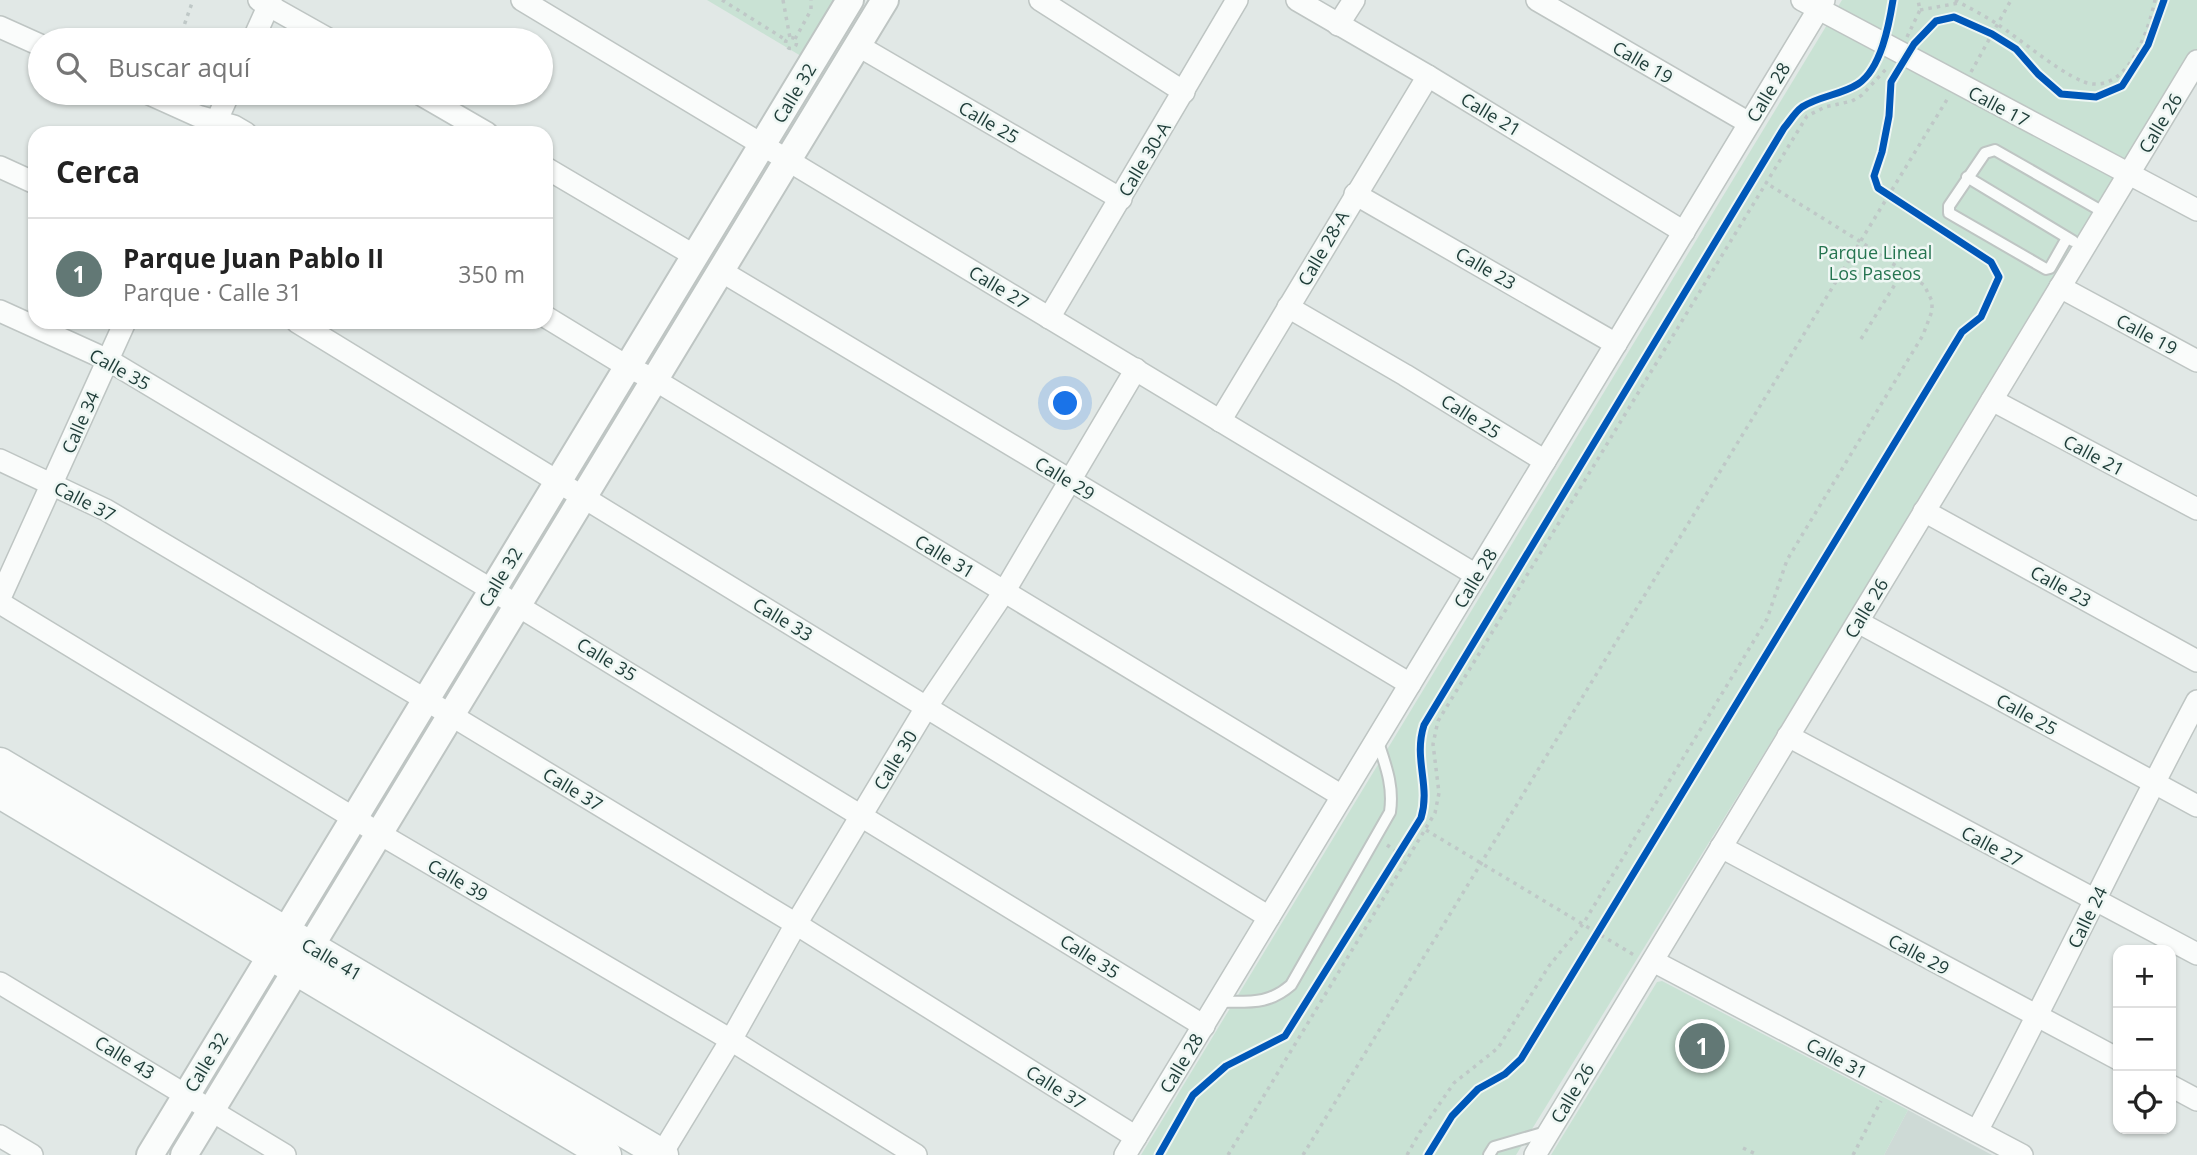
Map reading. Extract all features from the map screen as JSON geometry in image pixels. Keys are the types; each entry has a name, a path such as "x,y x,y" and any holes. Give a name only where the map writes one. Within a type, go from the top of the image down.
{"main road":[{"name":"Calle 41","path":"0,763 277,943"},
{"name":"Calle 41","path":"0,793 662,1155"},
{"name":"Calle 41","path":"304,958 606,1155"}],"street":[{"name":"Calle 27","path":"522,0 1476,575"},
{"name":"Calle 32","path":"150,1155 850,0"},
{"name":"Calle 32","path":"184,1155 885,0"},
{"path":"1040,0 1184,92"},
{"name":"Calle 30-A","path":"1049,318 1237,0"},
{"name":"Calle 21","path":"1297,0 1428,76 1684,232"},
{"path":"1338,25 1354,0"},
{"name":"Calle 19","path":"1537,0 1749,123"},
{"path":"257,28 267,2 310,28"},
{"name":"Calle 28","path":"1130,1146 1684,232 1749,123 1815,3"},
{"name":"Calle 17","path":"1815,3 1899,53 2197,210"},
{"path":"0,27 28,40"},
{"name":"Calle 25","path":"857,46 1121,199"},
{"name":"Calle 26","path":"1535,1155 1643,957 1721,847 2060,287 2075,243 2105,213 2197,61"},
{"name":"Calle 28-A","path":"1220,421 1428,76"},
{"path":"173,105 213,126"},
{"path":"214,126 224,105"},
{"path":"439,105 475,126"},
{"path":"0,167 28,180"},
{"path":"553,172 695,256"},
{"name":"Calle 23","path":"1355,194 1616,344"},
{"name":"Calle 29","path":"720,271 1410,684"},
{"name":"Calle 19","path":"2060,287 2197,361"},
{"name":"Calle 25","path":"1289,307 1545,461"},
{"name":"Calle 35","path":"0,311 28,324"},
{"name":"Calle 31","path":"553,321 628,367 655,380 1342,796"},
{"name":"Calle 35","path":"40,329 108,360 518,605 1203,1026"},
{"name":"Calle 34","path":"0,598 122,329"},
{"name":"Calle 33","path":"308,329 1269,917"},
{"name":"Calle 30","path":"662,1155 927,706 1004,592 1136,369"},
{"name":"Calle 21","path":"1992,400 2197,509"},
{"name":"Calle 37","path":"0,460 106,510 796,924 1130,1146"},
{"name":"Calle 23","path":"1924,511 2197,661"},
{"name":"Calle 39","path":"0,603 380,834 731,1040 916,1155"},
{"name":"Calle 25","path":"1858,622 2197,806"},
{"name":"Calle 24","path":"1977,1131 2038,1017 2153,783 2197,701"},
{"name":"Calle 27","path":"1788,736 2197,954"},
{"name":"Calle 29","path":"1721,847 2113,1056"},
{"name":"Calle 31","path":"1643,957 2022,1155"},
{"name":"Calle 43","path":"0,983 285,1155"},
{"path":"2176,1089 2197,1100"},
{"path":"0,1136 32,1155"}],"lane":[{"path":"1967,177 2075,243 2046,269 1949,213 1949,206 1967,177 1985,153 1995,150 2105,213"},
{"path":"1218,1002 1263,1000 1278,996 1291,985 1390,812 1390,781 1377,739"},
{"path":"1489,1155 1494,1147 1550,1131"}],"path":[{"path":"183,28 193,0"},
{"path":"722,0 790,39"},
{"path":"783,0 790,39"},
{"path":"790,39 811,10 811,0"},
{"path":"1228,1155 1426,830 1438,805 1433,744 1438,721 1807,116 1825,107 1862,96 1899,53 1920,10 1918,0"},
{"path":"1955,0 1998,24 2077,79 2093,84 2111,80 2124,71 2143,40 2155,0"},
{"path":"1303,1155 1948,98 1963,87 2011,0"},
{"path":"2122,86 2148,45 2164,0"},
{"path":"1920,10 1961,3"},
{"path":"1980,28 2000,39"},
{"path":"1407,1155 1454,1083 1498,1048 1549,966 1583,924 1767,619 1787,560 1923,335 1932,311 1932,300 1924,285 1766,183"},
{"path":"1878,188 1901,203"},
{"path":"1861,339 1904,270"},
{"path":"1426,830 1597,933 1643,957"},
{"path":"1392,865 1404,845"},
{"path":"1398,853 1408,860"},
{"path":"1591,944 1605,921"},
{"path":"1853,1155 1884,1096"},
{"path":"1743,1148 1758,1155"}],"shaded area":[{"path":"1908,1110 1992,1155 1884,1155"}],"green space":[{"path":"707,0 835,0 801,56"},
{"name":"Parque Lineal Los Paseos","path":"1842,0 2197,0 2197,52 1516,1155 1141,1155"},
{"path":"1662,981 1908,1110 1884,1155 1551,1155 1657,982"}],"cycle path":[{"path":"1159,1155 1193,1095 1226,1066 1285,1036 1421,818 1424,794 1420,750 1424,725 1784,128 1802,107 1851,88 1866,77 1883,46 1893,0"},
{"path":"1428,1155 1452,1116 1478,1089 1505,1074 1521,1059 1962,332 1981,317 1999,277 1991,262 1878,188 1874,176 1889,116 1891,82 1914,44 1936,21 1954,17 1992,34 2016,49 2038,74 2061,94 2096,97 2122,86 2148,45 2164,0"}],"place":[{"name":"Parque Juan Pablo II","path":"1702,1046"}]}
